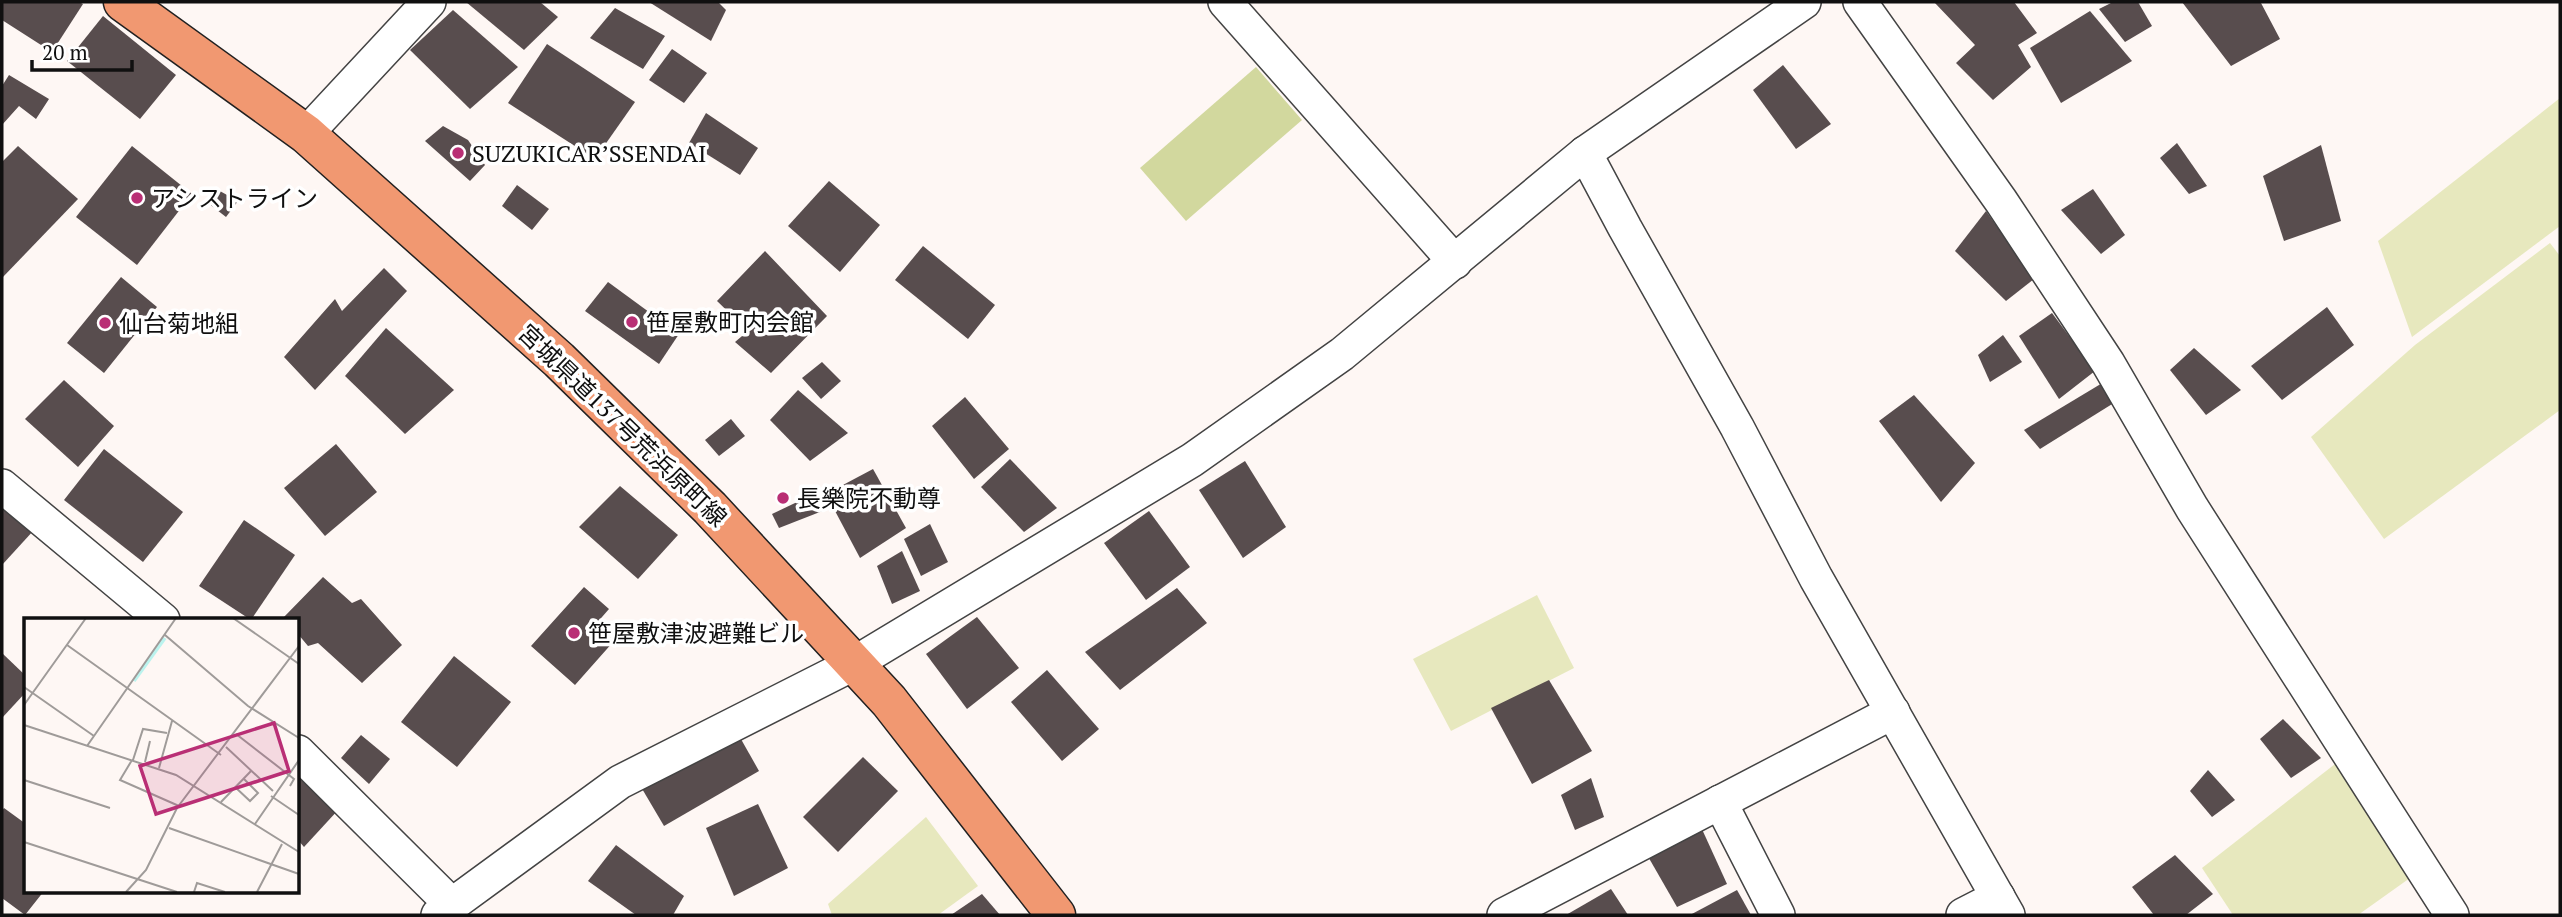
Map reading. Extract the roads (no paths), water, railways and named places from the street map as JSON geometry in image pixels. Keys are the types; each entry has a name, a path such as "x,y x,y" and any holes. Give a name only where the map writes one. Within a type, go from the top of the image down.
{"main road":[{"name":"宮城県道137号荒浜原町線","path":"123,2 306,134 559,360 710,508 855,663 889,701 1056,915"}],"street":[{"path":"306,134 429,2"},
{"path":"1225,2 1455,262"},
{"path":"299,753 445,910 620,782 855,663 1192,460 1342,354 1585,153 1804,2"},
{"path":"1860,2 2001,201 2108,363 2199,520 2452,915"},
{"path":"1585,153 1737,427 1816,578 2003,906 1963,915"},
{"path":"2,486 161,618"},
{"path":"1525,910 1720,802 1893,712"},
{"path":"1720,802 1778,915"}],"place":[{"name":"SUZUKICAR’SSENDAI","path":"458,153"},
{"name":"アシストライン","path":"137,198"},
{"name":"笹屋敷町内会館","path":"632,322"},
{"name":"仙台菊地組","path":"105,323"},
{"name":"長樂院不動尊","path":"783,498"},
{"name":"笹屋敷津波避難ビル","path":"574,633"}]}
